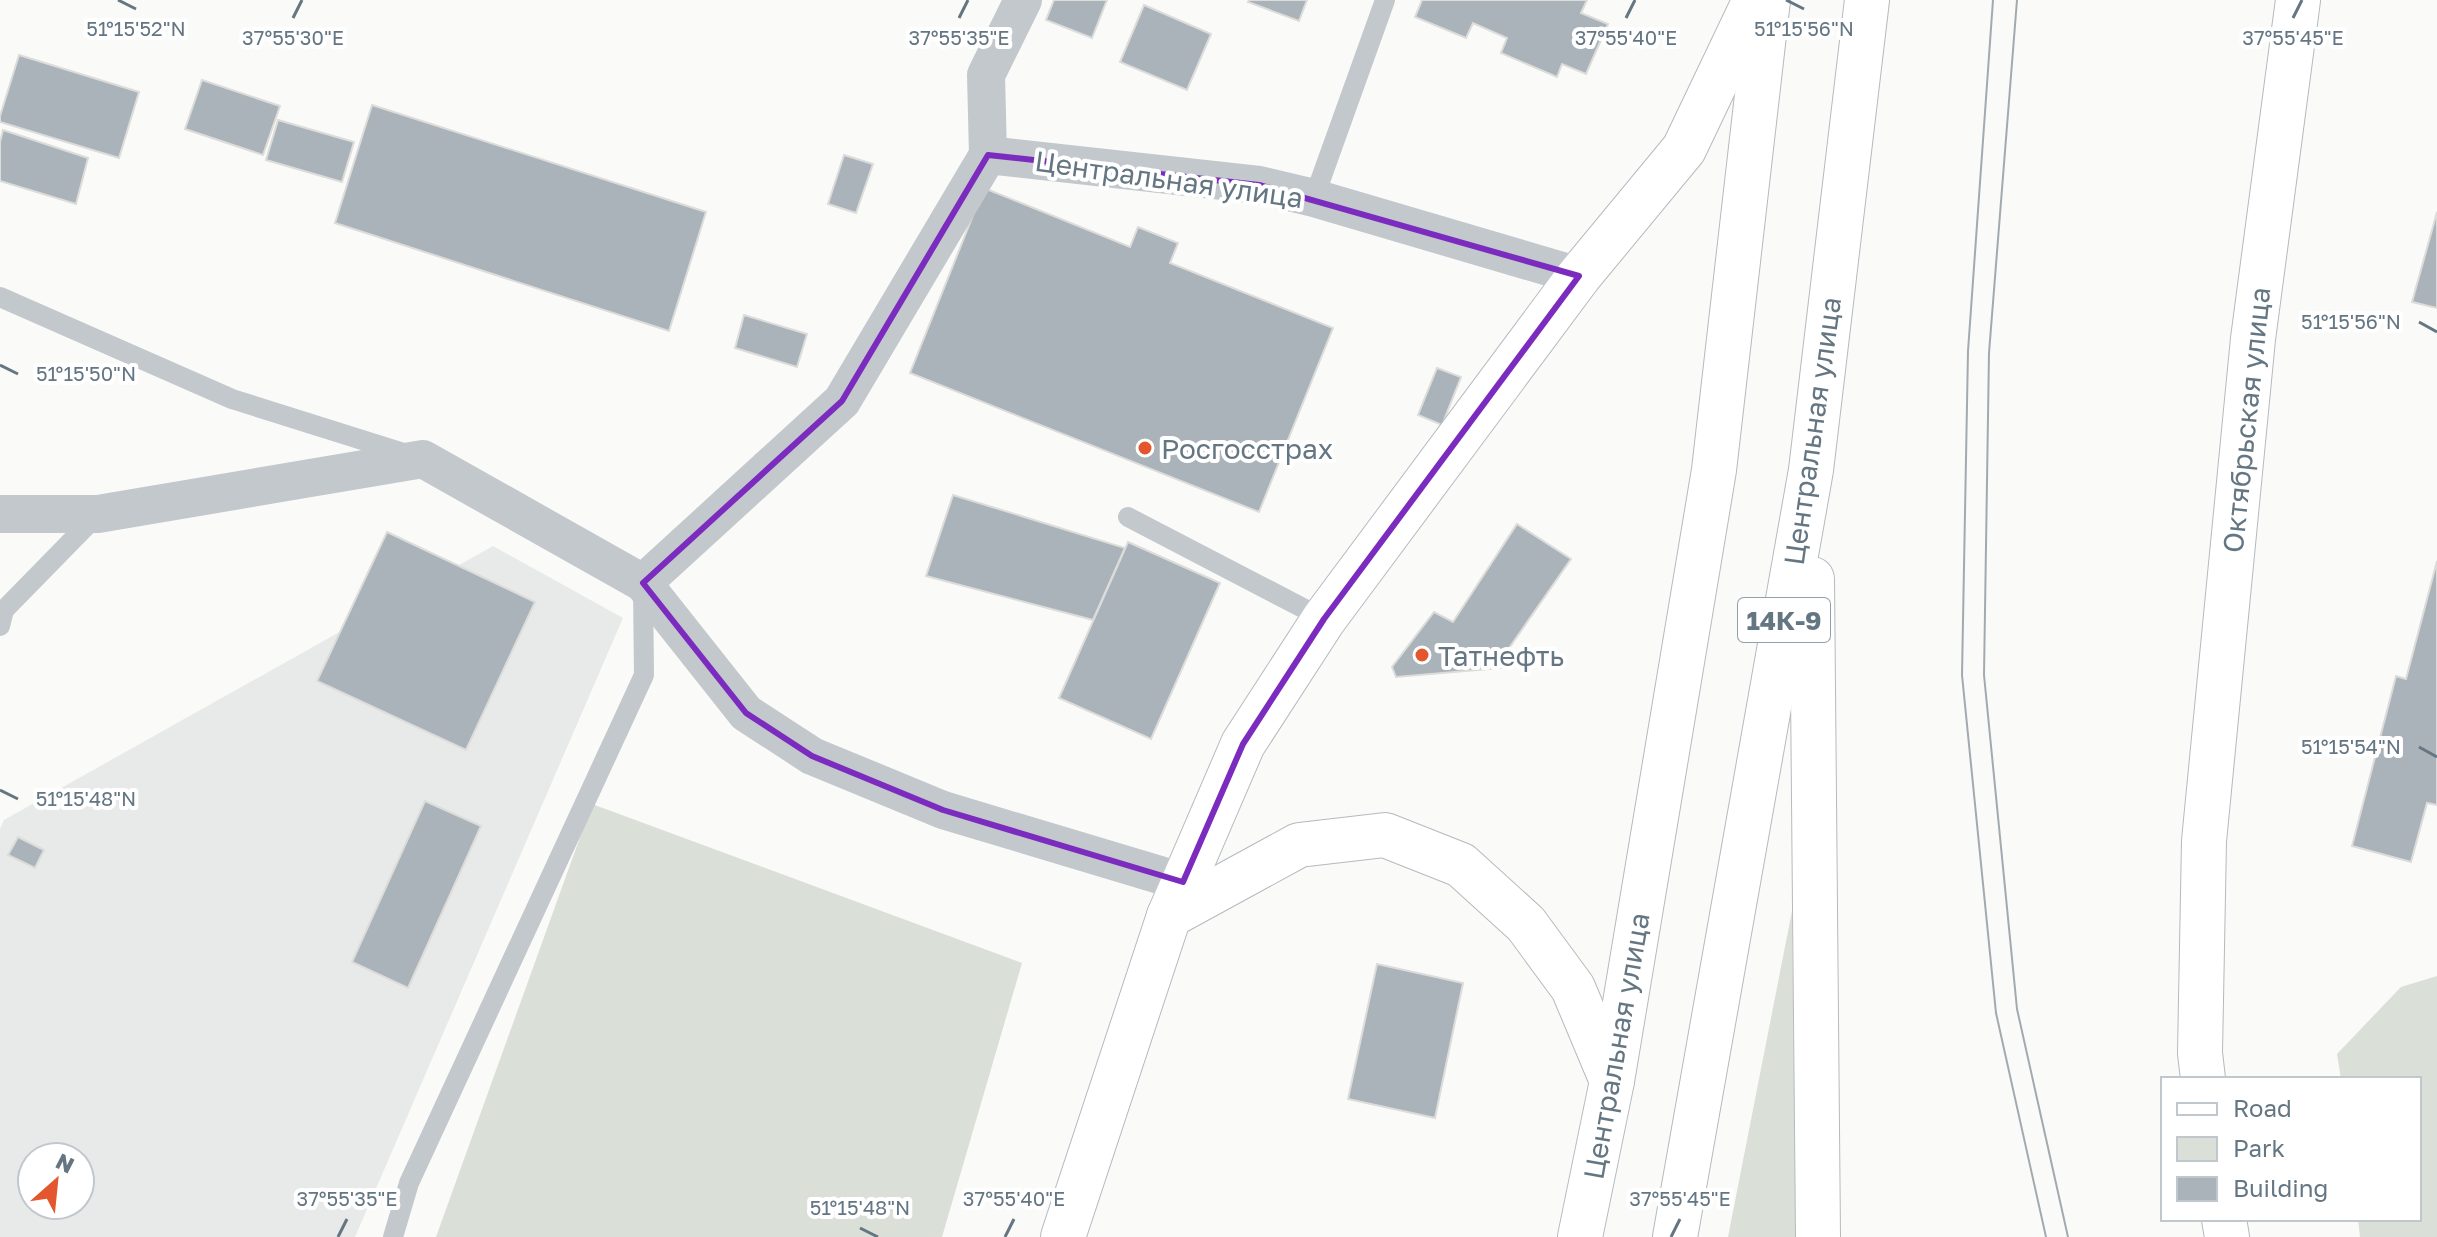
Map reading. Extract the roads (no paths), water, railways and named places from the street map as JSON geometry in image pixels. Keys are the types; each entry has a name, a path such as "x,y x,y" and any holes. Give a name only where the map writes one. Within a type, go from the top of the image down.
{"main road":[{"path":"1063,1237 1176,899 1243,744 1324,619 1579,276 1684,149 1755,0"},
{"name":"Центральная улица","path":"1580,1237 1612,1081 1714,470 1768,0"},
{"name":"Центральная улица","path":"1675,1237 1811,470 1867,0"},
{"name":"Октябрьская улица","path":"2203,1077 2200,1053 2204,841 2253,339 2298,0"},
{"path":"1811,470 1818,1237"},
{"path":"1176,899 1299,845 1385,835 1461,865 1526,924 1573,988 1612,1081"}],"street":[{"path":"643,583 842,401 988,155 986,75 1023,0"},
{"name":"Центральная улица","path":"988,155 1259,185 1314,198 1579,276"},
{"path":"0,514 98,514 423,459 643,583 746,713 812,756 1176,899"}],"lane":[{"path":"1314,198 1385,0"},
{"path":"0,297 232,399 423,459"},
{"path":"1,613 98,514"},
{"path":"1128,517 1324,619"},
{"path":"393,1237 409,1183 644,675 643,583"}],"tram line":[{"path":"1993,0 1968,351 1962,675 1996,1013 2046,1237"},
{"path":"2017,0 1989,353 1984,675 2017,1009 2068,1237"}],"place":[{"name":"Росгосстрах","path":"1145,448"},
{"name":"Татнефть","path":"1422,655"}]}
